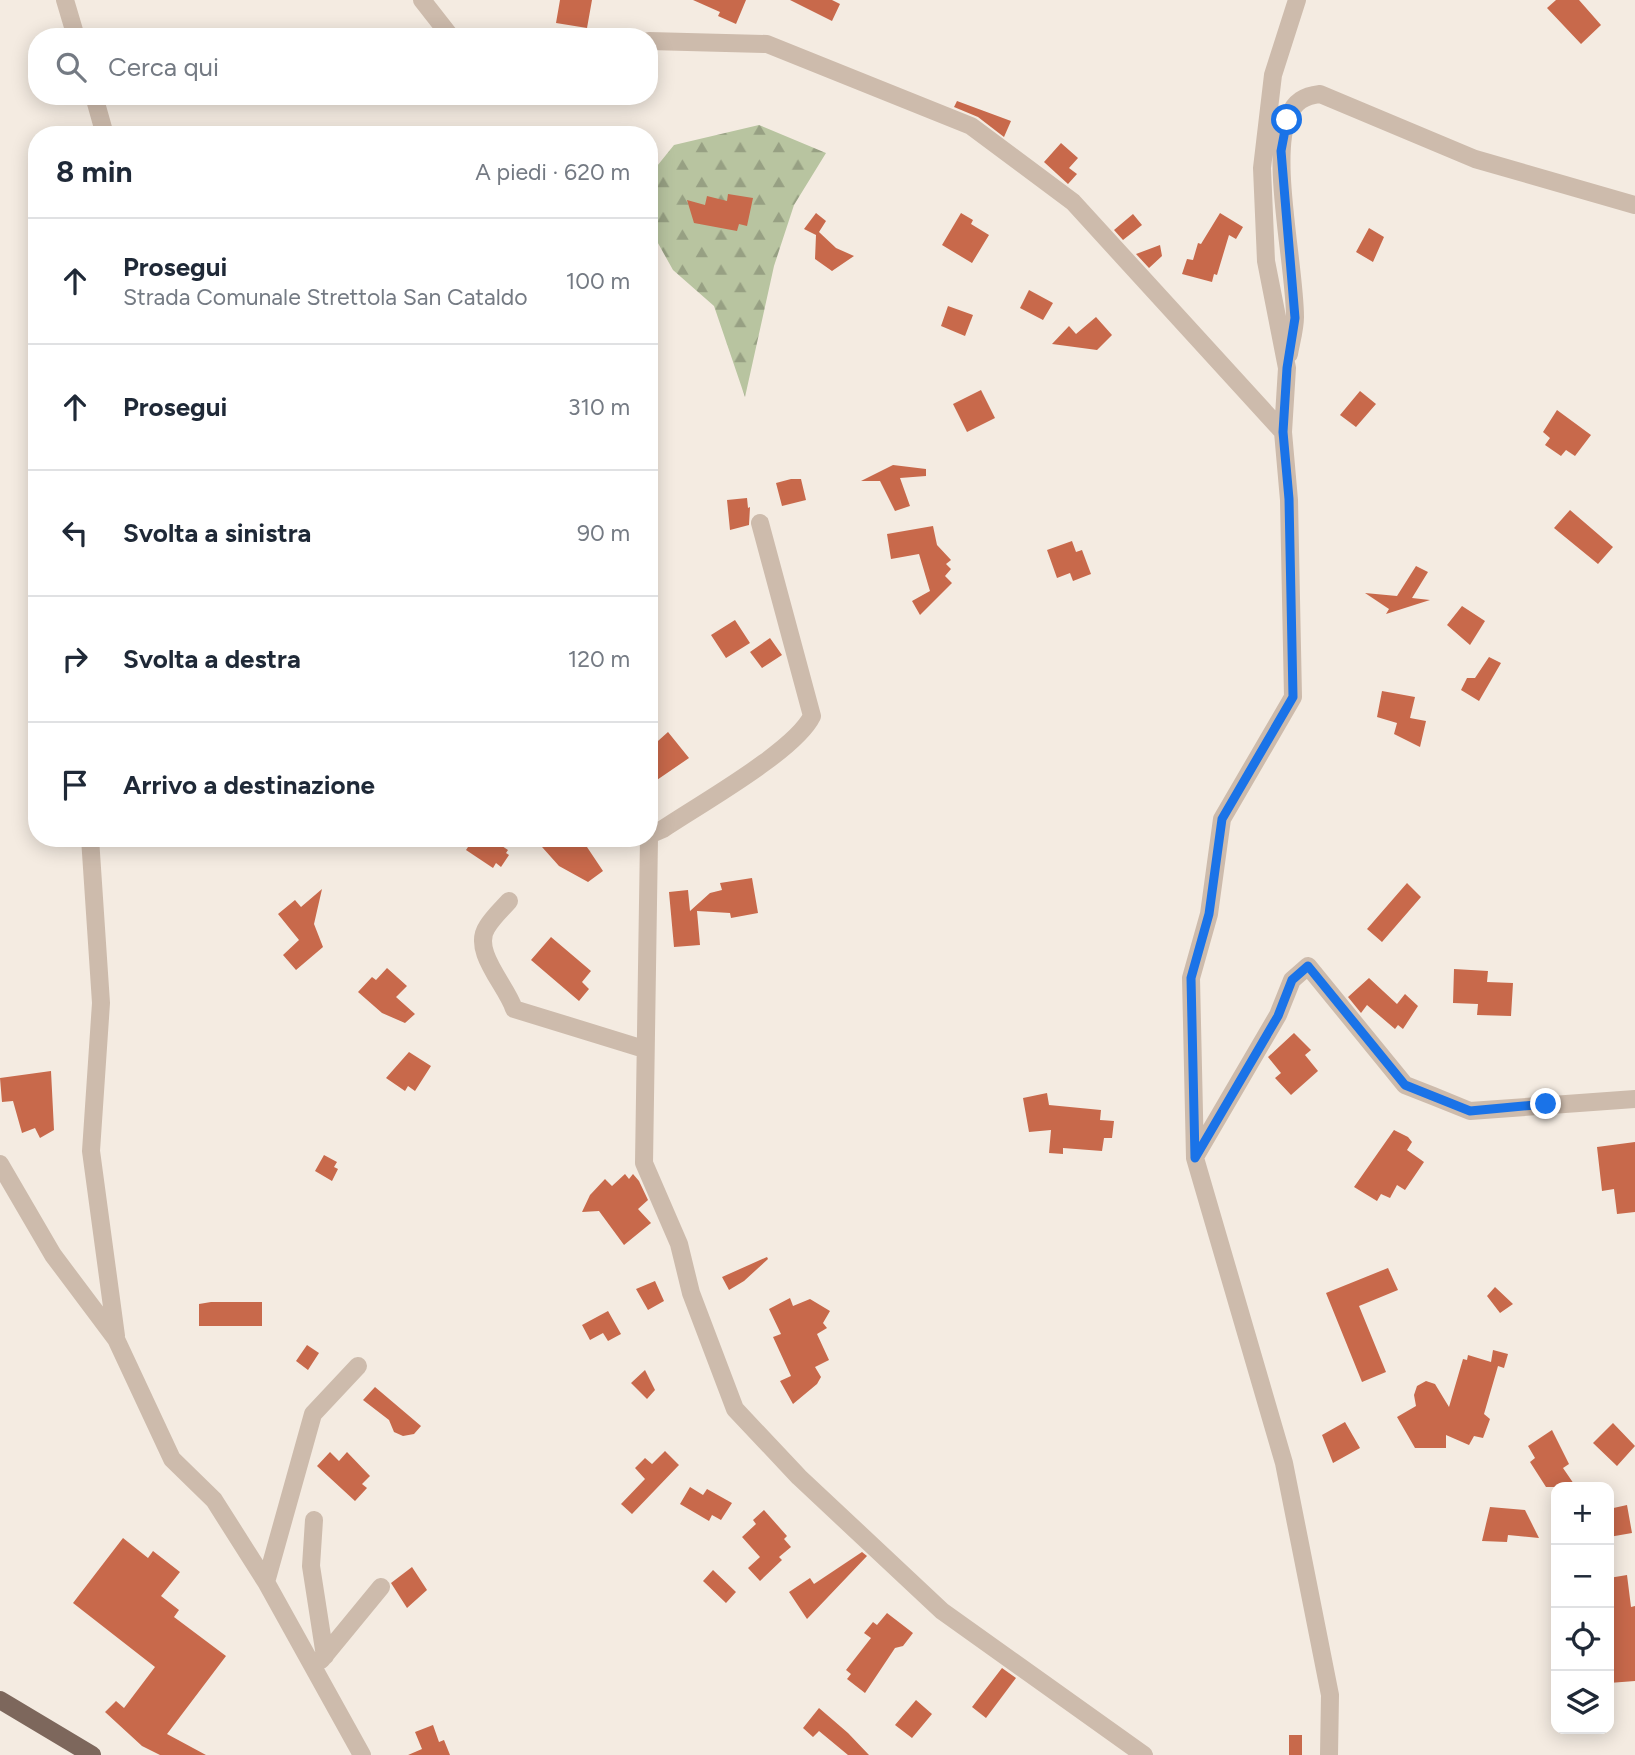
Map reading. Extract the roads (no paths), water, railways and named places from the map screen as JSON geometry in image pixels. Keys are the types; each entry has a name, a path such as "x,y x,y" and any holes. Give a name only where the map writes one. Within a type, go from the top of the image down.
{"main road":[{"path":"0,1700 92,1755"}],"street":[{"path":"65,0 73,28"},
{"path":"422,0 444,28"},
{"path":"1287,368 1266,261 1262,168 1273,75 1297,0"},
{"path":"658,41 767,44 971,127 1073,202 1283,432"},
{"path":"1329,1755 1330,1695 1284,1463 1195,1158 1191,978 1209,914 1222,819 1293,697 1289,499 1283,432 1287,368 1295,318 1281,151 1287,120 1295,104 1306,96 1320,94 1475,159 1635,205"},
{"path":"97,105 103,126"},
{"path":"658,832 806,730 813,716 760,523"},
{"path":"91,847 102,1003 91,1151 117,1339"},
{"path":"649,847 644,1163 679,1244 691,1293 735,1409 799,1477 943,1611 1144,1755"},
{"path":"509,901 486,928 482,939 488,958 514,1009 644,1049"},
{"path":"1195,1158 1278,1016 1292,980 1308,966 1405,1085 1433,1097 1470,1111 1635,1099"},
{"path":"0,1164 54,1255 117,1339 172,1459 214,1500 320,1662 362,1755"},
{"path":"266,1582 313,1414 358,1366"},
{"path":"314,1520 311,1566 320,1662"},
{"path":"320,1662 381,1587"}]}
